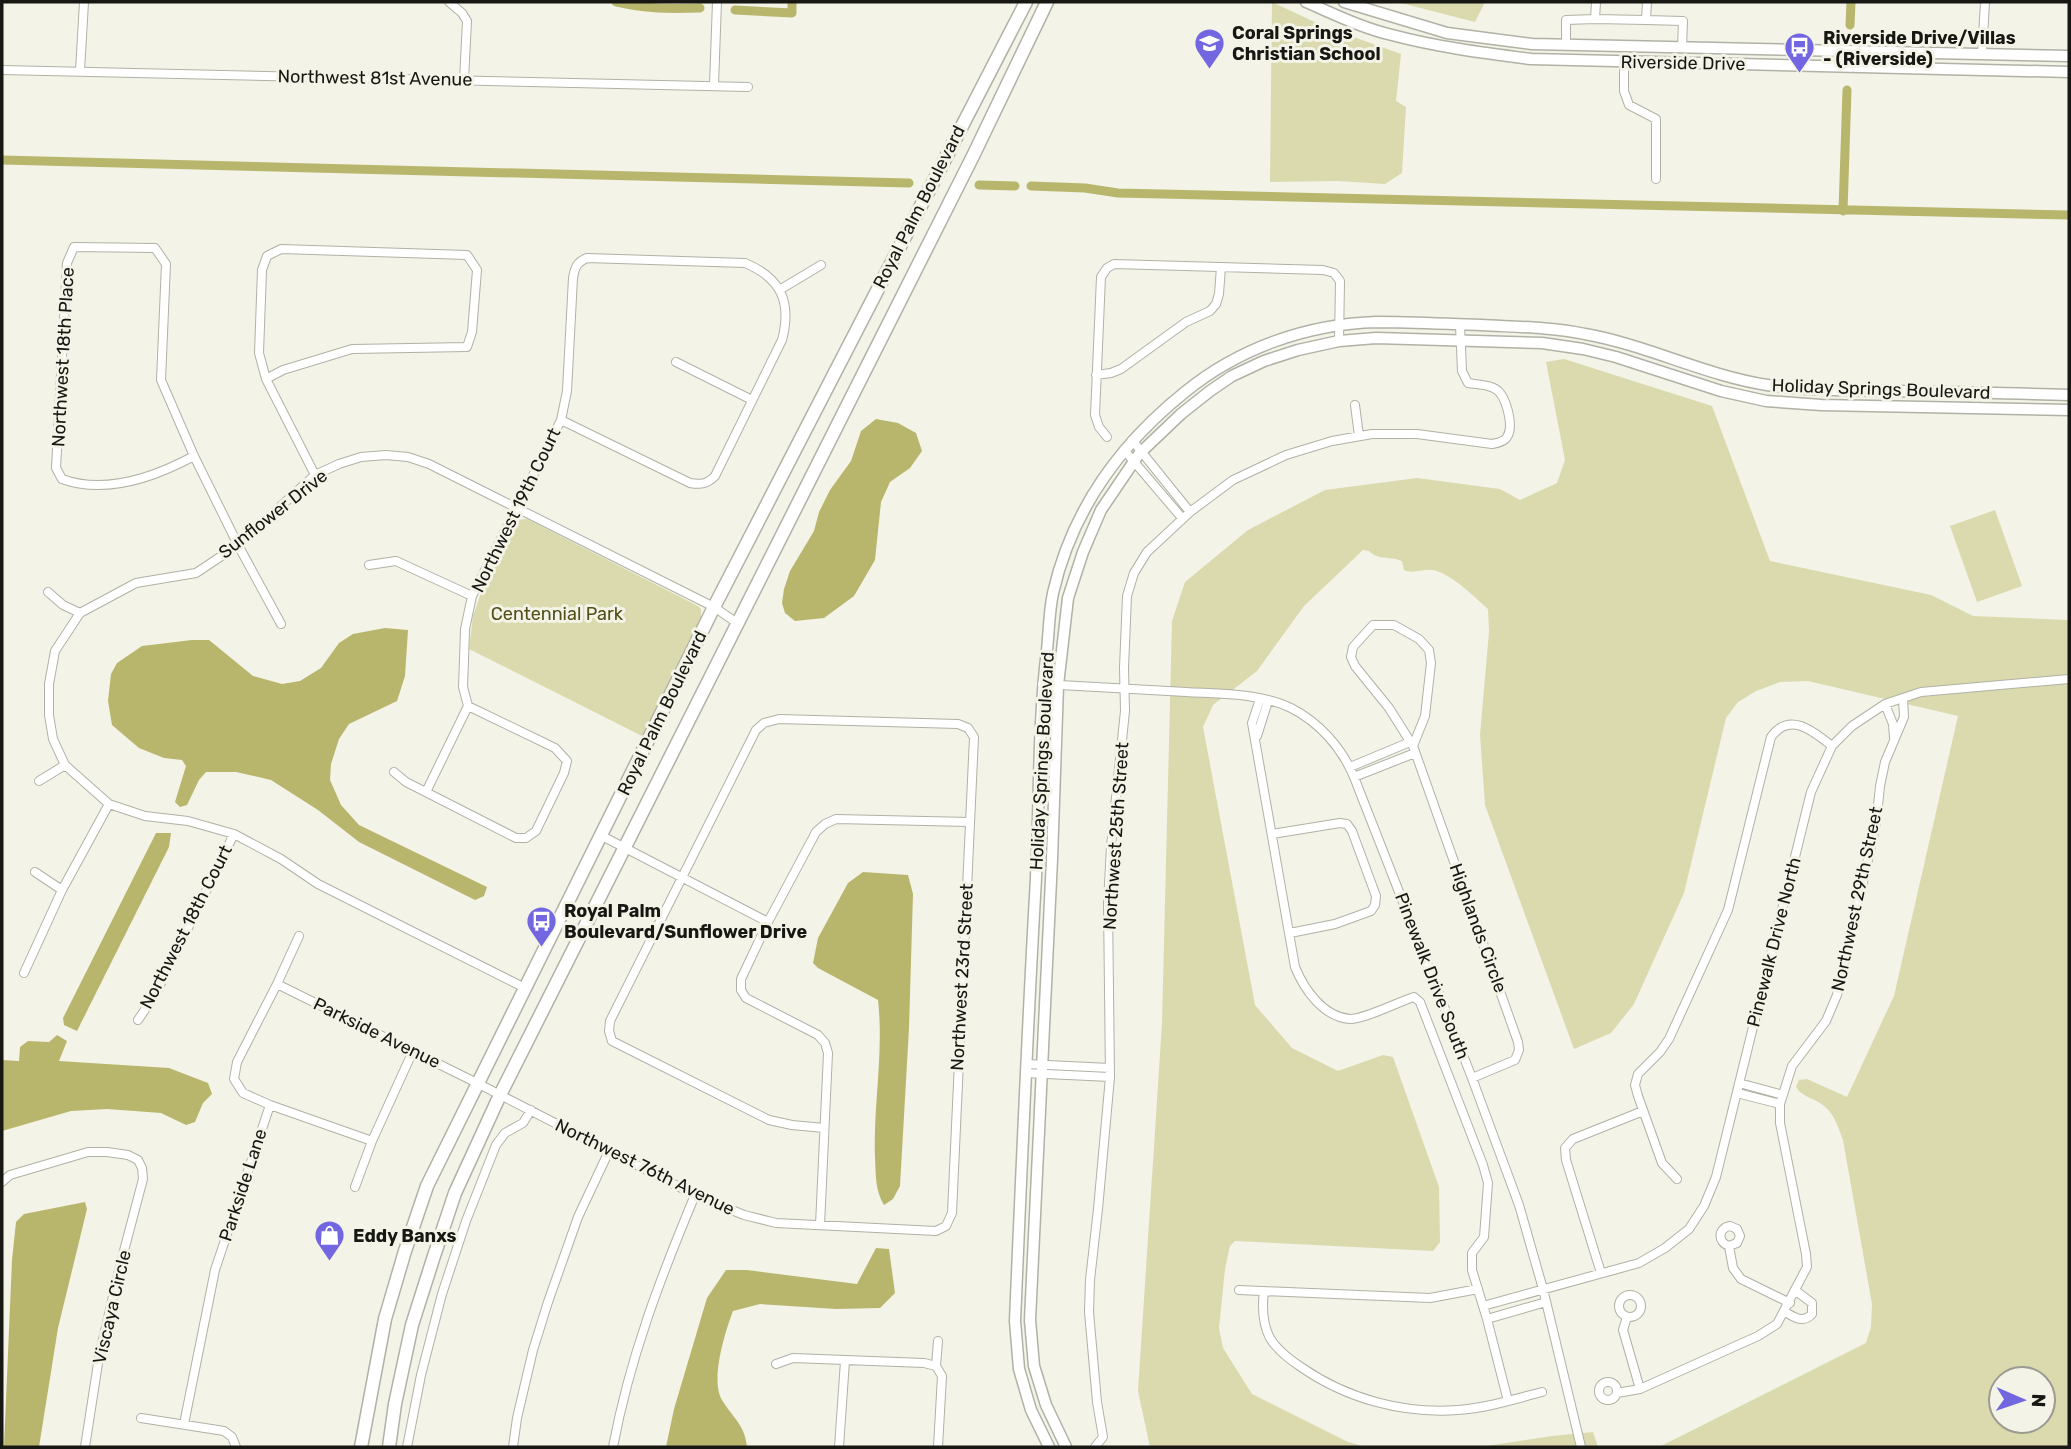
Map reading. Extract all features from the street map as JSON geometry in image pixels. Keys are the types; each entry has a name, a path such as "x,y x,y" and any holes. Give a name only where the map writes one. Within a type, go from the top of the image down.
{"main road":[{"name":"Royal Palm Boulevard","path":"361,1447 385,1319 427,1186 715,607 1026,2"},
{"name":"Royal Palm Boulevard","path":"388,1447 412,1325 433,1259 455,1194 500,1095 973,156 1047,2"}],"street":[{"path":"80,71 84,2"},
{"path":"449,2 467,21 464,80"},
{"path":"714,85 717,2"},
{"name":"Riverside Drive","path":"1306,2 1390,35 1458,50 1531,59 2069,72"},
{"name":"Riverside Drive","path":"1344,2 1408,23 1461,36 1532,44 2069,56"},
{"path":"1595,19 1597,2"},
{"path":"1646,20 1647,2"},
{"path":"1985,2 1982,54 1989,64 2001,71"},
{"path":"1566,45 1566,20 1646,20 1683,21 1682,48"},
{"path":"1961,70 1982,54"},
{"path":"1624,61 1624,91 1629,105 1656,119 1656,179"},
{"name":"Northwest 81st Avenue","path":"2,69 748,87"},
{"name":"Northwest 18th Place","path":"74,247 155,248 166,264 161,380 194,456 169,469 119,484 76,484 62,479 56,468 67,263 74,247"},
{"path":"266,379 283,370 352,349 467,348 472,332 477,270 467,255 281,249 267,256 262,270 259,353 266,379 316,475"},
{"name":"Northwest 19th Court","path":"468,706 463,687 466,629 472,596 561,420 567,391 573,278 579,262 587,258 745,263 772,278 781,289"},
{"path":"1107,437 1099,427 1095,415 1096,375 1101,277 1107,268 1114,264 1323,270 1334,273 1340,281 1339,341"},
{"path":"561,420 690,483 704,484 715,476 782,340 786,310 781,289 821,265"},
{"path":"1096,375 1121,369 1186,322 1209,311 1216,304 1219,294 1221,267"},
{"name":"Holiday Springs Boulevard","path":"1049,1447 1031,1410 1019,1369 1015,1321 1037,859 1042,684 1053,594 1068,546 1088,502 1109,468 1132,440 1201,378 1225,363 1258,347 1294,335 1340,325 1375,322 1543,328 1586,334 1631,345 1724,376 1769,386 2069,394"},
{"path":"1460,325 1461,340"},
{"name":"Holiday Springs Boulevard","path":"1066,1447 1046,1405 1034,1366 1030,1321 1058,685 1068,598 1083,552 1101,510 1141,452 1181,414 1232,376 1298,350 1339,341 1376,338 1542,343 1583,349 1721,391 1766,401 1843,406 2069,410"},
{"name":"Northwest 25th Street","path":"1095,1447 1103,1437 1090,1323 1090,1280 1110,1073 1108,903 1125,711 1127,596 1134,573 1147,552 1182,518 1233,480 1286,455 1332,441 1372,434 1417,434 1492,444 1501,442 1507,437 1510,426 1505,402 1500,392 1492,386 1468,383 1462,371 1461,340"},
{"path":"676,362 752,400"},
{"path":"1842,390 1843,406"},
{"path":"1355,405 1359,436"},
{"path":"1132,440 1190,512"},
{"path":"1124,450 1182,518"},
{"name":"Sunflower Drive","path":"525,988 318,884 281,859 234,834 188,821 145,816 109,804 65,765 53,739 49,715 49,684 55,651 80,613 136,583 196,573 238,545 316,475 361,457 386,454 429,464 715,607 737,623"},
{"path":"194,456 281,624"},
{"path":"369,565 396,561 472,596"},
{"path":"48,592 63,605 80,613"},
{"name":"Highlands Circle","path":"1413,747 1426,716 1431,663 1429,650 1419,639 1394,625 1373,625 1353,647 1351,657 1355,666 1389,708 1413,747 1518,1042 1519,1050 1515,1060 1472,1078"},
{"name":"Pinewalk Drive North","path":"1543,1289 1639,1263 1665,1248 1689,1228 1704,1206 1716,1177 1811,792 1832,746 1852,726 1885,704 1921,692 2069,680"},
{"name":"Pinewalk Drive South","path":"1042,684 1240,695 1289,706 1310,719 1328,736 1350,767 1519,1205 1543,1289 1581,1447"},
{"name":"Northwest 29th Street","path":"1617,1393 1640,1389 1758,1336 1777,1324 1807,1267 1780,1123 1780,1104 1792,1066 1826,1021 1837,995 1877,825 1885,762 1904,717 1903,698"},
{"name":"Pinewalk Drive South","path":"1264,700 1252,723 1296,967 1307,990 1329,1011 1350,1019 1413,997 1420,1002 1488,1183 1484,1237 1472,1253 1472,1269 1508,1401"},
{"path":"1885,704 1893,724 1894,738"},
{"path":"394,772 406,782 516,838 526,838 536,831 564,773 567,761 555,748 468,706 426,792"},
{"name":"Northwest 23rd Street","path":"681,876 756,730 764,723 779,719 958,724 968,728 974,737 952,1213 946,1226"},
{"path":"1677,1179 1662,1163 1635,1085 1638,1074 1669,1039 1728,910 1771,737 1777,729 1799,725 1811,729 1832,746"},
{"path":"1350,767 1413,747"},
{"path":"1354,777 1413,747"},
{"path":"39,780 65,765"},
{"path":"24,973 62,890 109,804"},
{"path":"820,1225 828,1053 825,1043 818,1035 746,998 741,990 741,979 816,832 825,824 836,818 970,822"},
{"name":"Pinewalk Drive South","path":"1272,834 1347,824 1376,895 1371,911 1335,924 1290,933"},
{"name":"Northwest 18th Court","path":"138,1020 155,995 234,834"},
{"path":"602,836 768,922"},
{"path":"35,872 62,890"},
{"path":"681,876 610,1021 612,1041 769,1120 824,1128"},
{"name":"Parkside Lane","path":"184,1424 215,1270 270,1105 243,1093 234,1079 237,1062 299,936"},
{"name":"Parkside Avenue","path":"277,984 477,1083"},
{"path":"355,1187 372,1141 413,1052"},
{"path":"1026,1068 1110,1073"},
{"name":"Northwest 76th Avenue","path":"477,1083 695,1195 744,1215 776,1223 936,1231 946,1226"},
{"path":"1739,1083 1783,1095"},
{"path":"1737,1093 1780,1104"},
{"path":"270,1105 372,1141"},
{"path":"407,1447 421,1375 442,1294 466,1221 496,1145 505,1133 523,1123 531,1110"},
{"path":"1601,1273 1566,1160 1565,1148 1573,1139 1643,1111"},
{"name":"Viscaya Circle","path":"2,1182 10,1175 88,1152 128,1155 138,1160 142,1168 143,1179 99,1357 85,1447"},
{"path":"513,1447 530,1364 548,1303 578,1217 609,1152"},
{"path":"613,1447 620,1407 638,1344 659,1281 695,1195"},
{"path":"1729,1246 1733,1268 1741,1279 1790,1303"},
{"path":"1239,1290 1430,1298 1478,1289"},
{"path":"1483,1306 1543,1289"},
{"path":"1264,1291 1264,1321 1269,1337 1277,1348 1310,1374 1343,1392 1369,1401 1429,1410 1482,1408 1542,1392"},
{"path":"1784,1312 1798,1320 1812,1314 1812,1303 1796,1291"},
{"path":"1487,1319 1546,1302"},
{"path":"1627,1317 1623,1330 1640,1389"},
{"path":"938,1341 936,1366 942,1376 938,1447"},
{"path":"776,1364 793,1358 924,1363 936,1366"},
{"path":"839,1447 845,1361"},
{"path":"141,1418 224,1431 232,1437 236,1447"}],"green space":[{"path":"1272,2 1323,26 1401,54 1396,101 1406,107 1402,173 1385,184 1338,181 1270,182"},
{"path":"1397,2 1485,2 1475,22"},
{"path":"1564,359 1712,406 1770,561 1931,595 1973,616 2069,620 2069,1447 1659,1447 1866,1343 1871,1327 1872,1304 1843,1140 1828,1110 1796,1087 1799,1080 1807,1079 1847,1097 1894,996 1958,716 1808,681 1780,682 1756,691 1738,702 1726,718 1684,893 1634,1004 1611,1033 1574,1049 1485,805 1480,735 1489,632 1488,609 1444,574 1433,570 1404,570 1402,561 1363,550 1304,606 1257,671 1213,705 1203,727 1255,1005 1292,1048 1338,1071 1383,1055 1393,1057 1439,1187 1440,1242 1433,1251 1235,1241 1230,1246 1219,1328 1223,1348 1252,1394 1348,1442 1366,1447 1150,1447 1138,1391 1162,1024 1172,621 1185,582 1248,530 1325,490 1417,478 1500,489 1520,500 1557,483 1565,460 1546,362"},
{"path":"1995,510 2022,586 1977,602 1950,526"},
{"name":"Centennial Park","path":"527,519 701,609 701,619 642,736 469,649 473,616 483,587 512,526 517,520"},
{"path":"1593,1432 1598,1447 1479,1447 1552,1436"}],"shaded area":[{"path":"876,419 898,423 916,433 922,451 910,468 890,482 881,502 875,560 854,596 824,618 795,621 785,613 782,603 790,571 814,531 819,512 830,490 851,461 861,431"},
{"path":"385,628 408,630 405,676 397,701 349,724 339,739 331,764 330,780 341,805 359,825 487,887 484,896 475,900 359,842 318,810 271,780 236,772 206,772 187,805 180,807 175,802 186,766 182,760 164,758 139,748 112,725 108,701 111,674 117,663 142,646 209,640 253,676 282,684 300,681 321,668 339,643 353,634"},
{"path":"156,833 171,833 169,847 77,1031 64,1025 63,1018"},
{"path":"863,872 908,875 913,894 900,1186 893,1199 884,1205 877,1188 875,1158 880,1040 878,1000 813,963 818,938 848,883"},
{"path":"57,1035 67,1041 59,1061 169,1068 208,1083 212,1094 203,1103 195,1122 186,1125 161,1113 107,1109 71,1111 2,1131 2,1060 19,1061 20,1047 28,1041 49,1042"},
{"path":"85,1202 87,1209 58,1328 39,1447 4,1447 16,1222 24,1214"},
{"path":"876,1248 889,1249 895,1293 880,1308 836,1309 760,1304 733,1311 720,1356 719,1391 722,1400 741,1427 747,1447 666,1447 674,1409 707,1298 726,1270 747,1270 857,1284"}],"waterway":[{"path":"616,2 658,8 700,8"},
{"path":"735,10 792,13 792,2"},
{"path":"1850,25 1851,2"},
{"path":"1843,211 1847,90"},
{"path":"2,160 909,183"},
{"path":"979,185 1015,186"},
{"path":"1031,186 1085,188 1118,193 2069,215"}],"place":[{"name":"Coral Springs Christian School","path":"1209,70"},
{"name":"Riverside Drive/Villas - (Riverside)","path":"1800,75"},
{"name":"Royal Palm Boulevard/Sunflower Drive","path":"541,948"},
{"name":"Eddy Banxs","path":"330,1263"}]}
